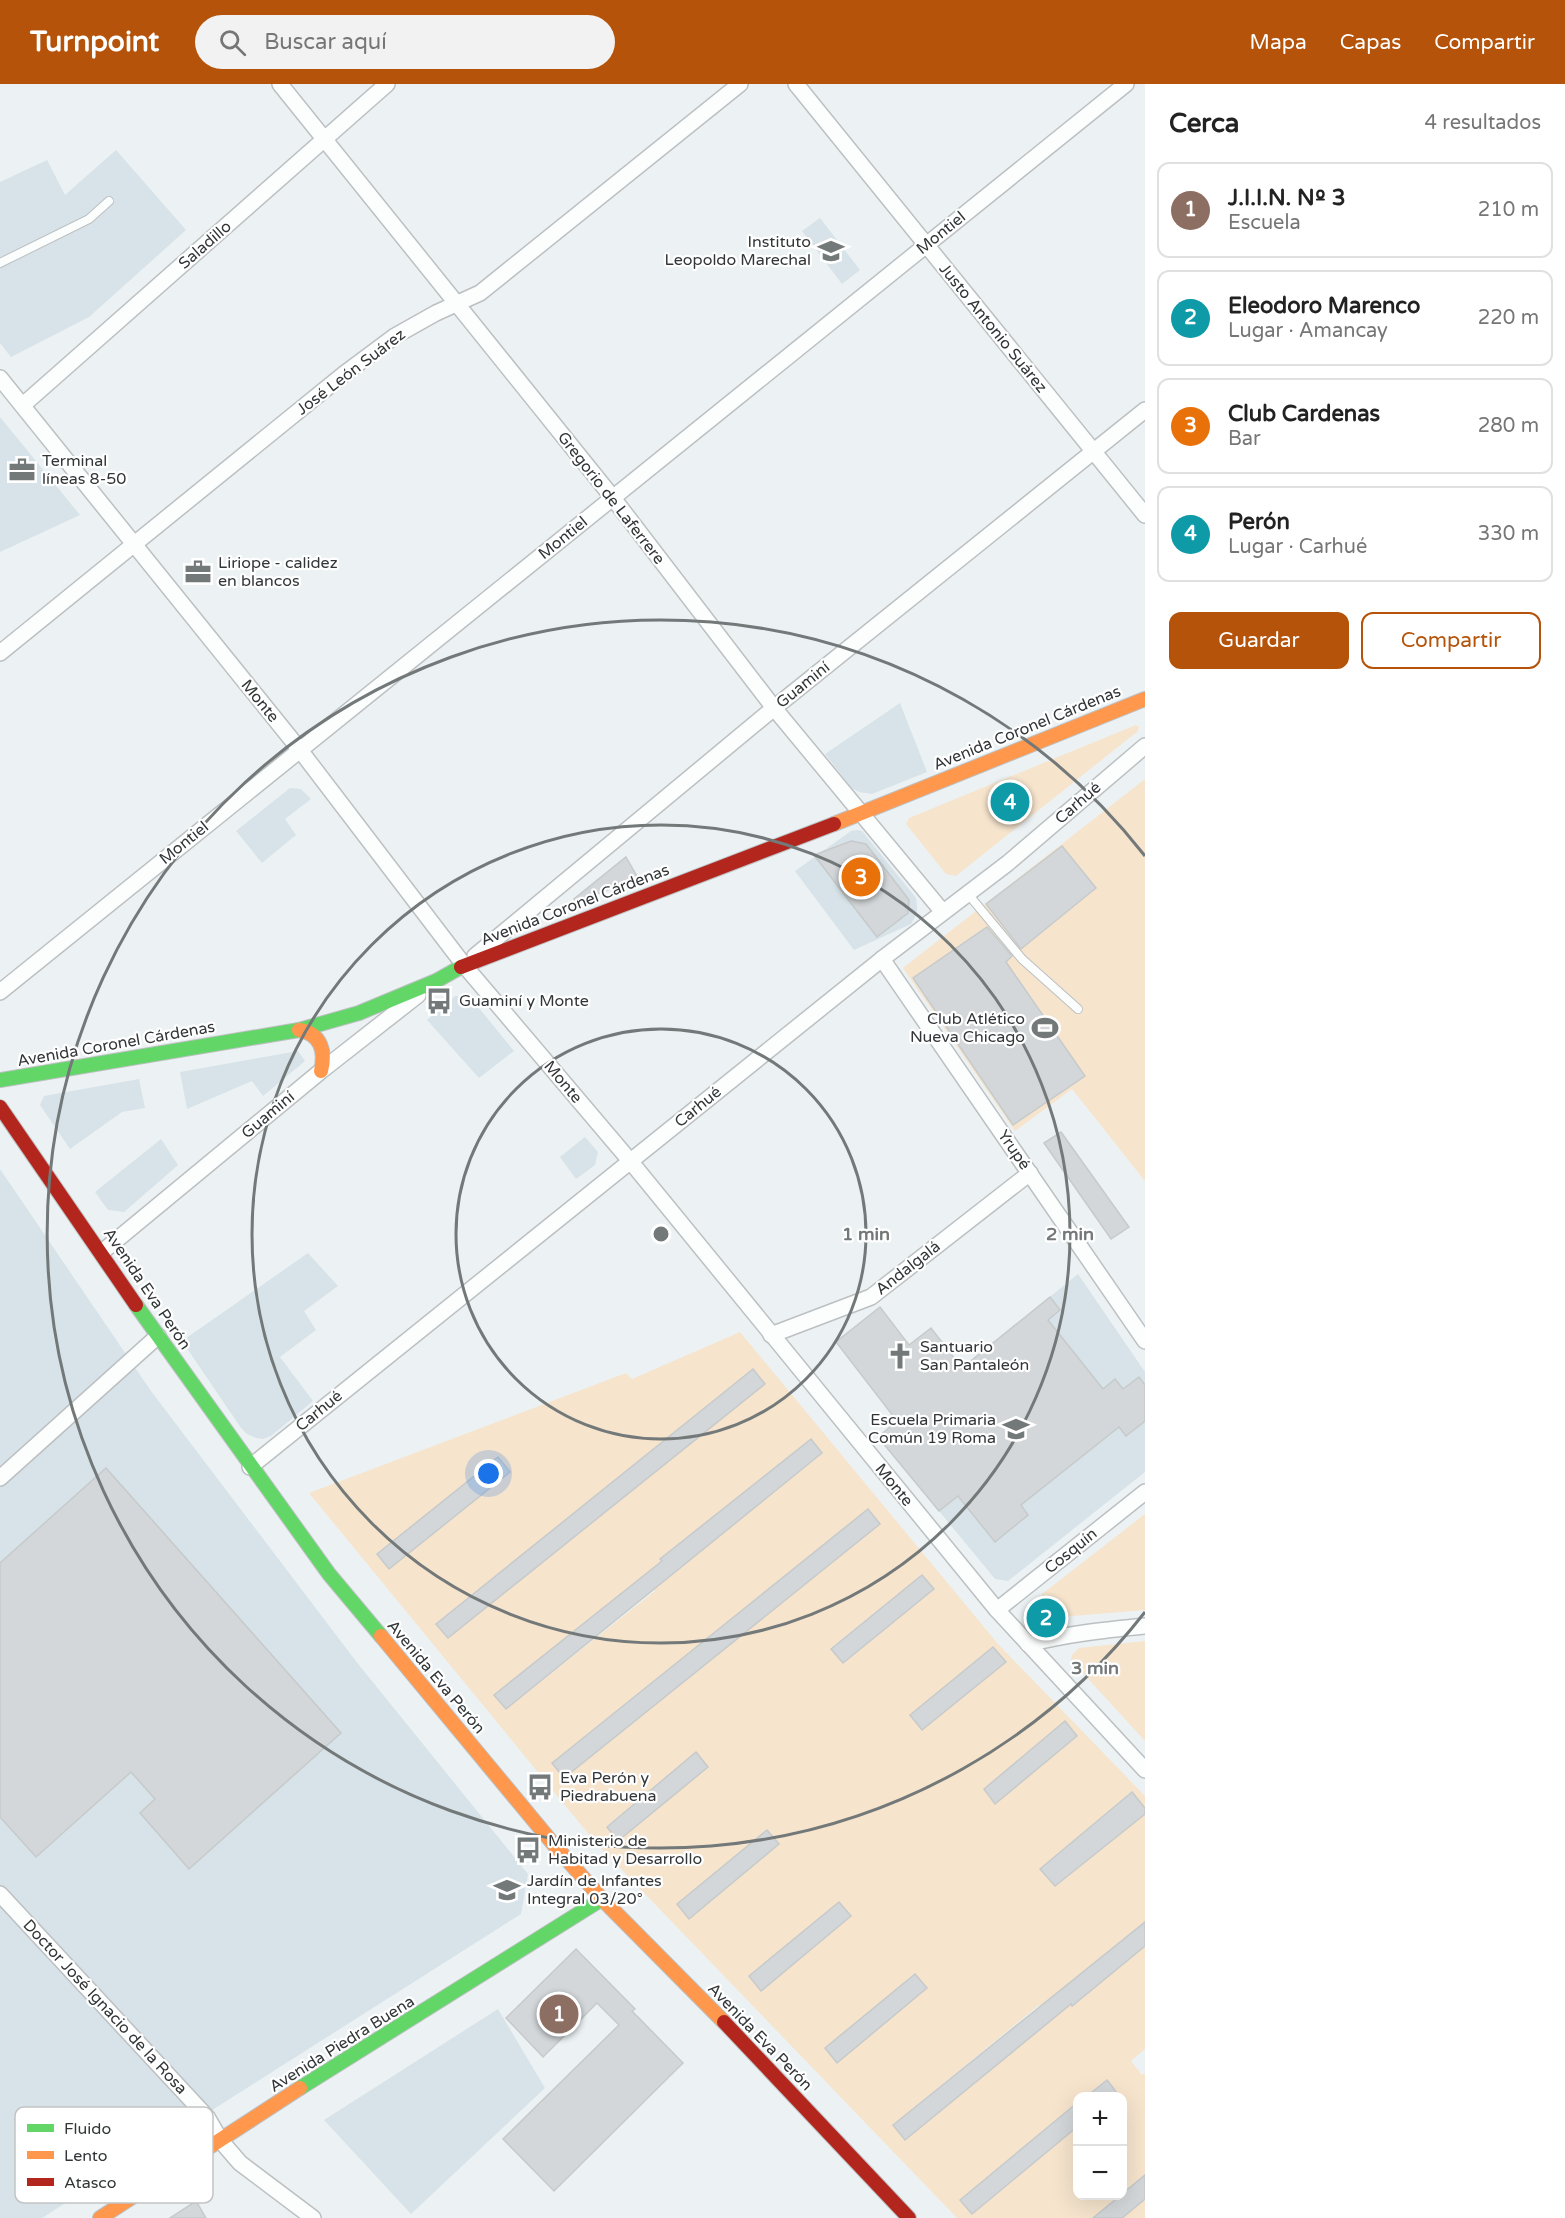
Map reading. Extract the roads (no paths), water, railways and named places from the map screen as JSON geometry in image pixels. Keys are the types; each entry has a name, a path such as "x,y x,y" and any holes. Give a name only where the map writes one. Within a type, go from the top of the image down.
{"main road":[{"name":"Avenida Coronel Cárdenas","path":"0,1080 299,1030 359,1013 436,981 464,965 861,814 1145,699"},
{"path":"299,1030 308,1030 318,1038 324,1063 321,1071"},
{"name":"Avenida Eva Perón","path":"0,1107 250,1467 329,1574 555,1846 602,1899 702,1999 909,2218"},
{"name":"Avenida Piedra Buena","path":"213,2145 602,1899"},
{"name":"Avenida Piedra Buena","path":"100,2218 123,2203"}],"street":[{"name":"Gregorio de Laferrere","path":"280,84 613,498 774,708 942,912"},
{"name":"Saladillo","path":"23,405 387,84"},
{"name":"José León Suárez","path":"0,653 334,382 395,336 480,293 740,84"},
{"name":"Justo Antonio Suárez","path":"796,84 1145,515"},
{"name":"Montiel","path":"0,992 1126,84"},
{"name":"Monte","path":"0,378 300,750 464,965 631,1162 997,1610 1145,1770"},
{"name":"Guaminí","path":"464,965 774,708 1145,410"},
{"name":"Carhué","path":"250,1467 882,959 1008,863 1145,746"},
{"name":"Yrupé","path":"882,959 1145,1341"},
{"name":"Guaminí","path":"102,1252 321,1071 436,981"},
{"name":"Andalgalá","path":"771,1335 871,1297 1030,1173"},
{"path":"0,1478 158,1336"},
{"name":"Cosquín","path":"997,1610 1145,1492"},
{"path":"1028,1644 1088,1632 1145,1626"},
{"name":"Doctor José Ignacio de la Rosa","path":"0,1894 198,2107"},
{"name":"Doctor José Ignacio de la Rosa","path":"213,2127 240,2163 313,2218"}],"lane":[{"path":"0,263 89,219 109,201"},
{"path":"967,893 1022,958 1078,1010"}],"place":[{"name":"Instituto Leopoldo Marechal","path":"831,251"},
{"name":"Terminal líneas 8-50","path":"22,470"},
{"name":"Liriope - calidez en blancos","path":"198,572"},
{"name":"Perón","path":"1010,802"},
{"name":"Club Cardenas","path":"861,877"},
{"name":"Guaminí y Monte","path":"439,1001"},
{"name":"Club Atlético Nueva Chicago","path":"1045,1028"},
{"name":"Santuario San Pantaleón","path":"900,1356"},
{"name":"Escuela Primaria Común 19 Roma","path":"1016,1429"},
{"name":"Eleodoro Marenco","path":"1046,1618"},
{"name":"Eva Perón y Piedrabuena","path":"540,1787"},
{"name":"Ministerio de Habitad y Desarrollo","path":"528,1850"},
{"name":"Jardín de Infantes Integral 03/20°","path":"507,1890"},
{"name":"J.I.I.N. Nº 3","path":"559,2014"}]}
